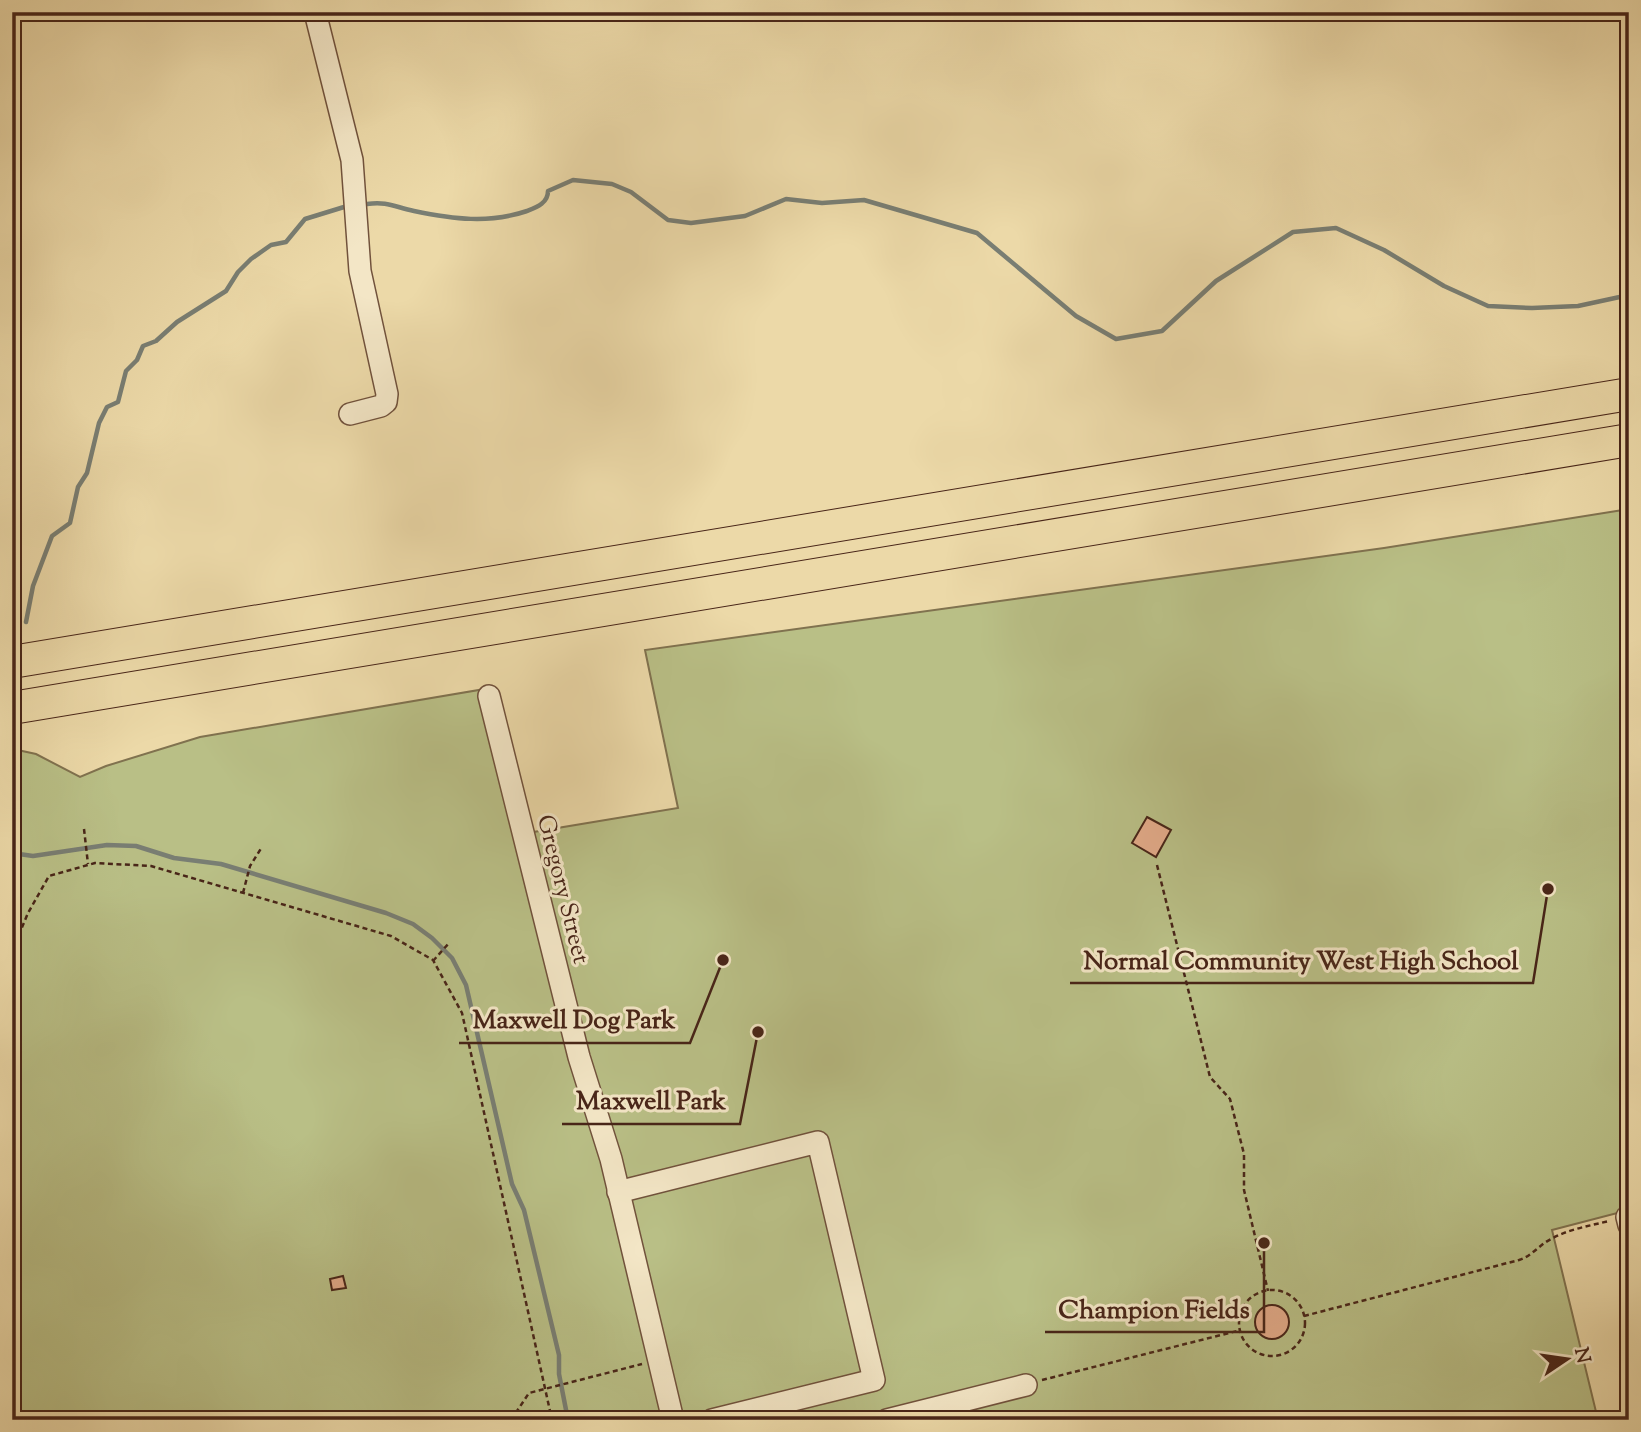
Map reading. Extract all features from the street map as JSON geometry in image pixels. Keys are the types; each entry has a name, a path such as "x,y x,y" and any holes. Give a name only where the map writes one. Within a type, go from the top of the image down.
{"highway":[{"path":"12,662 1629,394"},
{"path":"12,708 1629,440"}],"street":[{"path":"315,12 352,160 360,271 387,394 386,402 381,406 350,414"},
{"name":"Gregory Street","path":"489,696 579,1057 611,1159 673,1420"},
{"path":"618,1192 818,1142 874,1380 712,1420"},
{"path":"887,1420 1026,1385"}],"path":[{"path":"84,829 88,865"},
{"path":"243,893 250,866 262,847"},
{"path":"12,951 49,876 94,863 151,866 391,936 433,961 463,1013 552,1420"},
{"path":"1157,864 1210,1077 1230,1099 1244,1154 1244,1190 1268,1291"},
{"path":"433,961 448,945"},
{"path":"1304,1316 1519,1261 1564,1232 1628,1220"},
{"path":"1268,1291 1285,1293 1294,1298 1304,1316 1302,1338 1295,1347 1274,1356 1253,1349 1245,1341 1241,1330 1240,1320 1248,1301 1268,1291"},
{"path":"1026,1385 1241,1330"},
{"path":"511,1420 529,1393 659,1360"}],"green space":[{"path":"1629,509 1629,1210 1552,1230 1598,1420 12,1420 13,749 36,754 80,777 106,766 200,737 479,690 515,835 678,808 645,650 1384,548"}],"building":[{"path":"1147,817 1171,830 1156,857 1132,843"},
{"path":"343,1276 346,1288 332,1290 330,1279"},
{"path":"1272,1305 1284,1310 1289,1322 1284,1334 1272,1339 1260,1334 1255,1322 1260,1310"}],"waterway":[{"path":"367,204 386,204 457,218 499,218 534,208 544,202 548,191 573,180 612,184 631,192 668,220 691,223 745,216 786,199 822,203 864,200 977,233 1076,316 1116,339 1162,331 1216,281 1293,232 1336,228 1384,250 1444,286 1488,306 1578,306 1629,295"},
{"path":"26,622 33,586 52,536 70,523 78,487 87,473 99,423 107,407 118,402 126,371 137,360 143,346 156,341 177,322 226,291 238,272 251,259 271,245 286,242 305,219 344,207"},
{"path":"12,756 15,752"},
{"path":"12,789 16,800 12,807"},
{"path":"12,856 33,856 107,845 136,846 174,858 221,864 386,913 413,924 452,958 466,985 512,1184 524,1210 559,1355 559,1374 568,1420"}],"place":[{"name":"Normal Community West High School","path":"1548,889"},
{"name":"Maxwell Dog Park","path":"723,960"},
{"name":"Maxwell Park","path":"758,1032"},
{"name":"Champion Fields","path":"1264,1243"}]}
